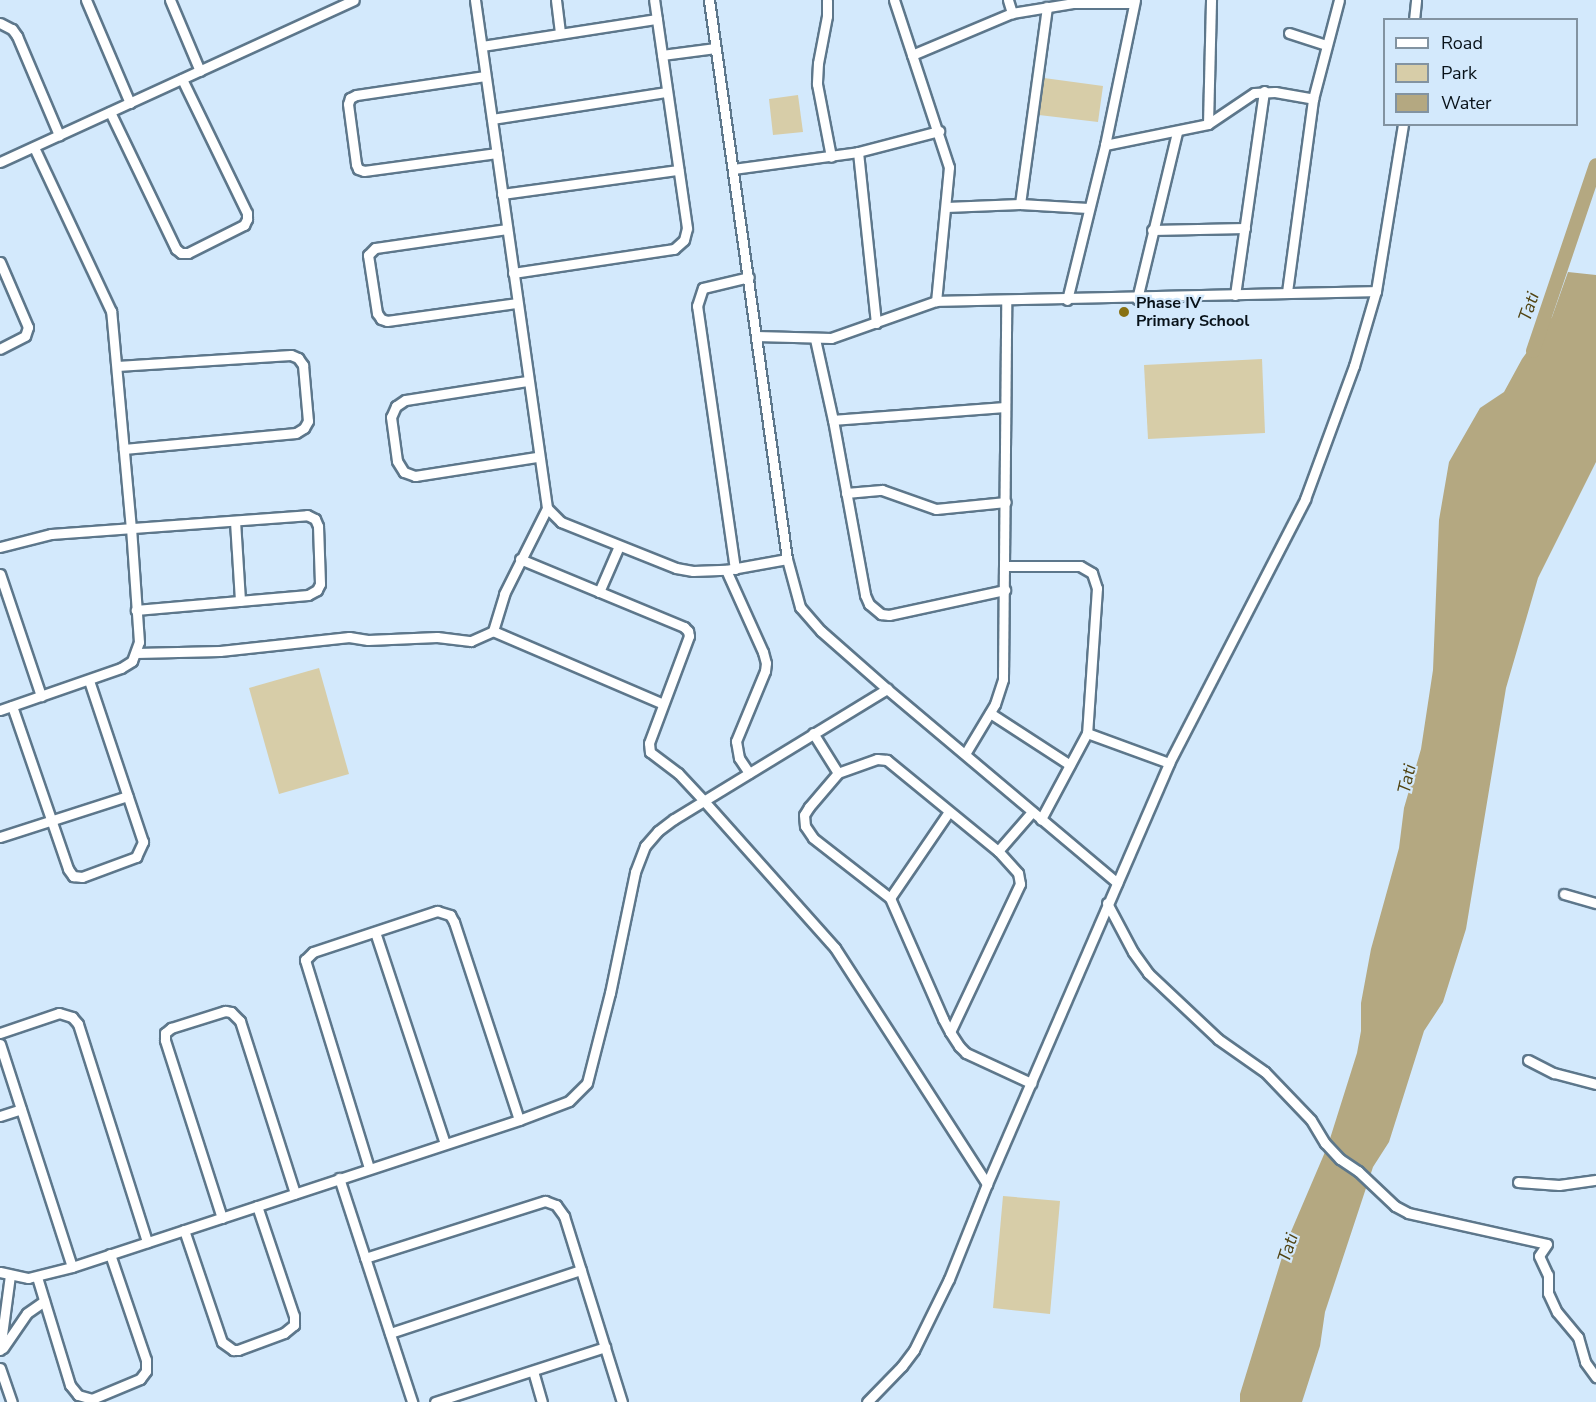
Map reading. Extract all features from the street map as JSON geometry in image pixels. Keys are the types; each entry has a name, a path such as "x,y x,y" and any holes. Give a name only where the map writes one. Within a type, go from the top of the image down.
{"street":[{"path":"86,0 130,103"},
{"path":"170,0 200,71"},
{"path":"0,162 354,0"},
{"path":"475,0 526,381 546,508 561,522 676,568 693,571 730,569 787,559"},
{"path":"556,0 560,33"},
{"path":"513,273 675,249 680,246 687,228 654,0"},
{"path":"708,0 749,277 787,559 795,596 808,618 887,689 1117,883"},
{"path":"827,0 827,16 818,63 817,84 831,157"},
{"path":"894,0 949,167 936,301"},
{"path":"1008,0 1012,13"},
{"path":"1208,124 1211,0"},
{"path":"1287,292 1313,99 1339,0"},
{"path":"1414,18 1416,0"},
{"path":"912,55 1012,13 1074,1 1134,2 1105,145 1067,300"},
{"path":"1020,204 1047,7"},
{"path":"482,46 657,19"},
{"path":"0,23 12,29 16,36 59,135"},
{"path":"1289,33 1326,45"},
{"path":"662,55 716,48"},
{"path":"485,76 356,95 351,98 348,104 356,164 358,169 364,171 497,153"},
{"path":"110,112 176,249 181,253 189,253 244,225 247,213 182,79"},
{"path":"1235,296 1264,91"},
{"path":"1105,145 1208,124 1221,117 1245,97 1264,91 1313,99"},
{"path":"492,119 667,92"},
{"path":"867,1402 914,1350 948,1279 1107,903 1169,763 1305,499 1354,366 1376,291 1403,126"},
{"path":"733,170 858,152 939,131"},
{"path":"1137,299 1177,132"},
{"path":"0,710 121,668 132,661 139,642 114,327 106,296 34,147"},
{"path":"858,152 876,323"},
{"path":"502,194 678,170"},
{"path":"946,207 1020,204 1088,208"},
{"path":"1152,230 1245,228"},
{"path":"507,229 375,248 368,255 377,313 381,319 387,321 516,303"},
{"path":"0,261 28,327 25,336 0,349"},
{"path":"749,277 703,288 697,306 730,569 766,663 736,741 739,758 749,773"},
{"path":"756,336 815,339 842,335 936,301 1137,299 1287,292 1376,291"},
{"path":"964,754 990,713 1003,678 1006,301"},
{"path":"815,339 833,420 865,595 869,604 881,614 1005,590"},
{"path":"117,366 291,355 298,358 303,365 308,422 296,433 124,449"},
{"path":"526,381 405,400 396,406 391,417 397,461 404,472 415,476 537,458"},
{"path":"833,420 1004,407"},
{"path":"846,493 882,490 936,509 1006,502"},
{"path":"493,631 504,594 546,508"},
{"path":"0,547 51,534 131,530 307,515 315,519 318,526 320,584 317,590 308,595 136,610"},
{"path":"235,521 240,601"},
{"path":"599,592 619,546"},
{"path":"520,559 684,627 688,631 649,742 650,752 678,773 835,948 987,1184"},
{"path":"1005,566 1080,566 1092,573 1097,588 1087,733 1041,819"},
{"path":"0,574 41,696"},
{"path":"136,653 220,651 350,638 368,640 437,637 471,641 493,631 663,704"},
{"path":"12,706 68,869 73,876 82,877 136,857 142,850 143,842 89,681"},
{"path":"0,1272 37,1277 72,1267 519,1120 569,1101 587,1083 610,993 635,872 645,846 666,825 887,689"},
{"path":"990,713 1070,765"},
{"path":"813,733 838,772"},
{"path":"1087,733 1169,763"},
{"path":"950,1032 1020,884 1016,869 998,851 948,813 887,760 877,759 838,772 804,815 805,826 813,838 890,898 950,1032 966,1053 1031,1083"},
{"path":"0,837 128,796"},
{"path":"998,851 1032,812"},
{"path":"890,898 948,813"},
{"path":"1564,894 1596,903"},
{"path":"1107,903 1133,952 1148,973 1218,1039 1265,1072 1311,1120 1325,1143 1340,1159 1358,1171 1395,1206 1408,1213 1546,1244 1539,1256 1548,1275 1548,1293 1557,1312 1578,1336 1585,1362 1596,1377"},
{"path":"369,1168 305,960 313,952 437,911 450,915 480,998 519,1120"},
{"path":"375,932 445,1144"},
{"path":"222,1218 165,1040 165,1033 171,1028 225,1011 231,1012 240,1021 295,1193"},
{"path":"0,1034 59,1013 72,1017 78,1024 147,1242"},
{"path":"0,1044 72,1267"},
{"path":"1528,1060 1554,1073 1596,1084"},
{"path":"0,1116 21,1109"},
{"path":"339,1178 412,1402"},
{"path":"1518,1182 1545,1186 1596,1180"},
{"path":"365,1258 545,1201 556,1205 564,1216 622,1402"},
{"path":"184,1230 222,1342 233,1350 238,1350 284,1333 294,1324 294,1316 257,1206"},
{"path":"37,1277 73,1391 92,1399 140,1379 147,1371 146,1360 110,1254"},
{"path":"390,1334 580,1270"},
{"path":"0,1352 10,1275"},
{"path":"0,1352 22,1320 44,1301"},
{"path":"435,1402 604,1347"},
{"path":"0,1368 12,1402"},
{"path":"533,1371 542,1402"}],"green space":[{"path":"1044,78 1103,86 1098,122 1039,115"},
{"path":"798,95 803,132 773,135 769,99"},
{"path":"1262,359 1265,433 1148,439 1144,365"},
{"path":"319,668 349,774 279,794 249,688"},
{"path":"1003,1196 1060,1201 1050,1314 993,1308"}],"water":[{"path":"1568,272 1596,275 1596,462 1538,578 1506,688 1466,929 1443,1002 1424,1031 1389,1142 1373,1167 1325,1312 1320,1346 1302,1402 1240,1402 1240,1394 1287,1241 1328,1145 1357,1053 1361,1031 1361,1003 1371,949 1399,848 1404,808 1421,749 1433,670 1439,520 1449,462 1480,408 1504,392 1522,359 1552,317"}],"waterway":[{"name":"Tati","path":"1533,351 1596,165"}],"place":[{"name":"Phase IV Primary School","path":"1124,312"}]}
